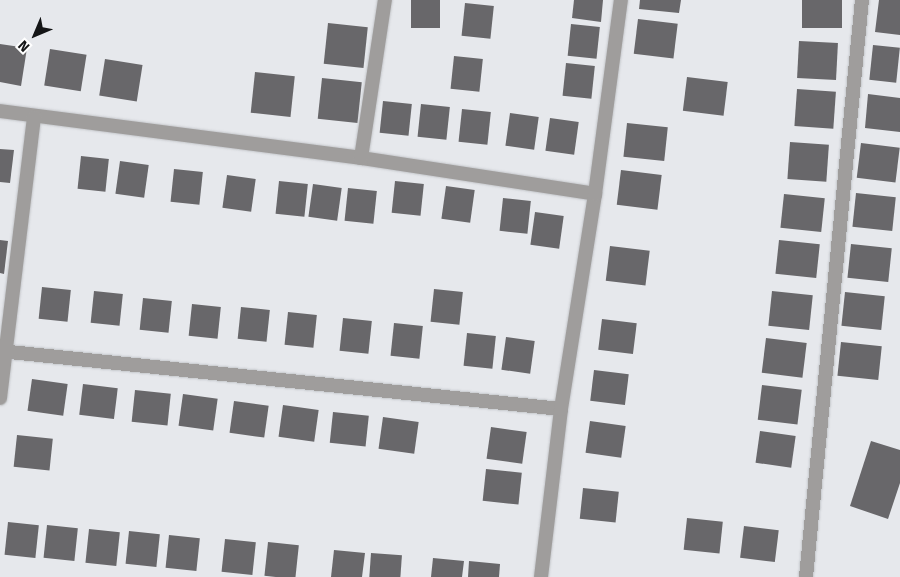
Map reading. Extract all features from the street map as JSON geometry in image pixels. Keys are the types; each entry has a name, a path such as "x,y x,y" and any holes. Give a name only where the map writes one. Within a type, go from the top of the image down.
{"street":[{"path":"361,158 385,0"},
{"path":"541,577 561,409 596,194 621,0"},
{"path":"806,577 862,0"},
{"path":"0,112 361,158 596,194"},
{"path":"0,398 2,352 34,117"},
{"path":"2,352 561,409"}],"building":[{"path":"411,0 440,0 440,28 411,28"},
{"path":"574,0 603,0 601,22 572,18"},
{"path":"640,0 681,0 679,13 639,9"},
{"path":"802,0 842,0 842,28 802,28"},
{"path":"879,0 900,0 900,35 875,32"},
{"path":"465,3 494,6 490,39 462,36"},
{"path":"638,19 678,24 673,59 634,54"},
{"path":"328,23 368,27 363,68 324,64"},
{"path":"571,24 600,27 596,59 568,56"},
{"path":"799,41 838,43 836,80 797,78"},
{"path":"0,44 27,48 21,86 0,82"},
{"path":"873,45 900,48 896,83 869,80"},
{"path":"50,49 87,55 81,91 44,86"},
{"path":"454,56 483,59 479,92 451,89"},
{"path":"105,59 143,65 137,101 99,96"},
{"path":"566,63 595,66 591,99 563,96"},
{"path":"255,72 295,76 290,117 251,113"},
{"path":"687,77 728,82 724,116 683,111"},
{"path":"322,78 362,82 357,123 318,119"},
{"path":"797,89 836,92 833,129 794,126"},
{"path":"868,94 900,98 900,132 865,128"},
{"path":"383,101 412,104 408,136 380,133"},
{"path":"421,104 450,107 446,140 418,137"},
{"path":"462,109 491,112 487,145 459,142"},
{"path":"510,113 539,117 534,150 505,146"},
{"path":"550,118 579,122 574,155 545,151"},
{"path":"627,123 668,127 664,161 623,157"},
{"path":"790,142 829,145 826,182 787,179"},
{"path":"861,143 900,148 895,182 857,178"},
{"path":"0,149 14,150 10,183 0,182"},
{"path":"81,156 109,159 105,192 78,189"},
{"path":"120,161 149,165 144,198 115,194"},
{"path":"174,169 203,172 199,205 171,202"},
{"path":"621,170 662,175 657,210 617,205"},
{"path":"227,175 256,179 251,212 222,208"},
{"path":"279,181 308,184 304,217 276,214"},
{"path":"395,181 424,184 420,216 392,213"},
{"path":"313,184 342,188 337,221 308,217"},
{"path":"446,186 475,190 470,223 441,219"},
{"path":"348,188 377,191 373,224 345,221"},
{"path":"856,193 896,197 892,231 852,227"},
{"path":"784,194 825,198 821,232 780,228"},
{"path":"503,198 531,201 527,234 500,231"},
{"path":"535,212 564,216 559,249 530,245"},
{"path":"0,240 8,241 4,274 0,273"},
{"path":"779,240 820,244 816,278 775,274"},
{"path":"851,244 892,248 888,282 847,278"},
{"path":"610,246 650,251 645,286 606,281"},
{"path":"42,287 71,290 67,322 39,319"},
{"path":"434,289 463,292 459,325 431,322"},
{"path":"94,291 123,294 119,326 91,323"},
{"path":"772,291 813,295 809,330 768,326"},
{"path":"845,292 885,296 881,330 841,326"},
{"path":"143,298 172,301 168,333 140,330"},
{"path":"192,304 221,307 217,339 189,336"},
{"path":"241,307 270,310 266,342 238,339"},
{"path":"288,312 317,315 313,348 285,345"},
{"path":"343,318 372,321 368,354 340,351"},
{"path":"602,319 637,323 633,354 598,350"},
{"path":"394,323 423,326 419,359 391,356"},
{"path":"467,333 496,336 492,369 464,366"},
{"path":"506,337 535,341 530,374 501,370"},
{"path":"766,338 807,343 802,378 762,373"},
{"path":"841,342 882,346 878,380 837,376"},
{"path":"594,370 629,374 625,405 590,401"},
{"path":"32,379 68,384 63,416 28,411"},
{"path":"83,384 118,388 114,419 79,415"},
{"path":"762,385 802,390 797,425 758,420"},
{"path":"135,390 171,394 167,426 132,422"},
{"path":"183,394 218,399 213,431 179,426"},
{"path":"234,401 269,406 264,438 230,433"},
{"path":"283,405 319,410 314,442 279,437"},
{"path":"333,412 369,416 366,447 330,443"},
{"path":"383,417 419,422 414,454 379,449"},
{"path":"590,421 626,426 621,458 586,453"},
{"path":"491,427 527,432 522,464 487,459"},
{"path":"760,431 796,436 791,468 756,463"},
{"path":"17,435 53,439 49,471 14,467"},
{"path":"871,441 900,450 900,483 888,519 850,506"},
{"path":"486,469 522,473 518,505 483,501"},
{"path":"583,488 619,492 616,523 580,519"},
{"path":"687,518 723,522 719,554 684,550"},
{"path":"8,522 39,525 35,558 5,555"},
{"path":"47,525 78,528 74,561 44,558"},
{"path":"744,526 779,530 775,562 740,558"},
{"path":"89,529 120,532 116,566 85,563"},
{"path":"129,531 160,534 156,567 126,564"},
{"path":"169,535 200,538 196,571 166,568"},
{"path":"225,539 256,542 252,575 222,572"},
{"path":"268,542 299,545 295,577 264,576"},
{"path":"334,550 365,553 362,577 331,577"},
{"path":"371,553 402,555 400,577 369,577"},
{"path":"433,558 464,561 462,577 431,577"},
{"path":"469,561 500,564 499,577 468,577"}]}
